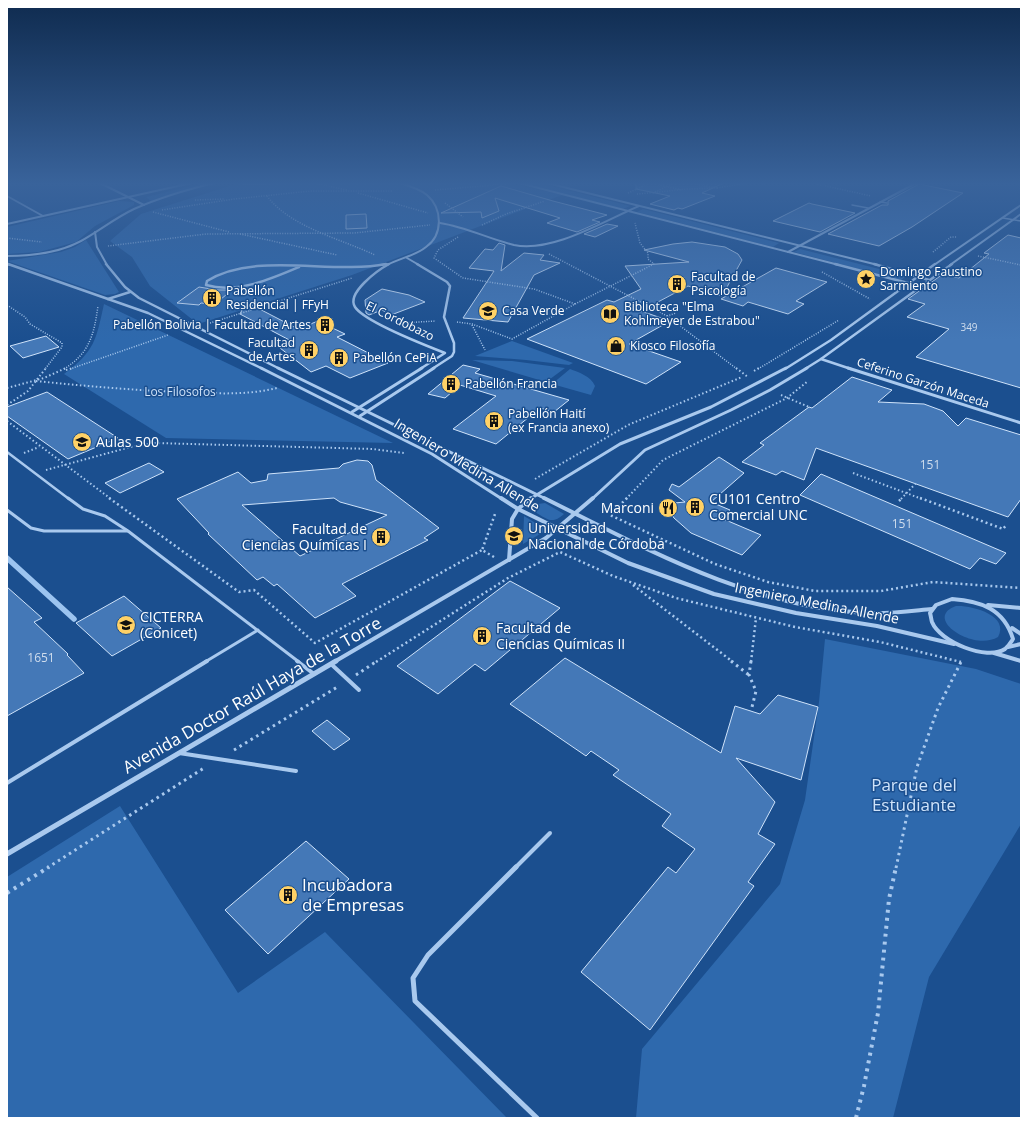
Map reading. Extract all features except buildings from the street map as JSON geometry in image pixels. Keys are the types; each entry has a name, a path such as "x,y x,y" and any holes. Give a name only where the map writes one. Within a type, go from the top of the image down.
{"street":[{"path":"7,256 24,256 54,251 75,244 91,234"},
{"name":"Ingeniero Medina Allende","path":"94,234 93,240 103,258 123,286 130,292 161,310 689,569 764,595 841,611 870,613 932,609"},
{"name":"El Cordobazo","path":"407,258 447,282 450,286 444,312 445,320 456,347 456,352 452,356 368,318 355,308 353,302 353,295 364,283 390,264 421,251 433,242 438,234"},
{"path":"482,234 514,244 533,246 555,241 570,234"},
{"path":"718,234 908,283 922,285"},
{"path":"753,234 919,276 929,280"},
{"path":"787,252 820,234"},
{"path":"507,561 512,519 518,509 536,494 620,444 711,407 786,368 831,340 908,283 979,234"},
{"name":"Avenida Doctor Raúl Haya de la Torre","path":"7,854 507,561 557,530 646,450 732,410 770,390 820,359 993,234"},
{"name":"Ingeniero Medina Allende","path":"7,264 58,283 100,296 160,319 360,416 432,454 518,509 557,530 644,570 714,594 760,605 796,613 877,626 954,644"},
{"path":"299,267 271,278 234,287 214,288 206,285 209,279 231,270 299,267 357,268 390,264"},
{"path":"108,299 130,292"},
{"name":"El Cordobazo","path":"352,412 445,353"},
{"path":"360,416 452,356"},
{"name":"Ceferino Garzón Maceda","path":"820,359 1021,424"},
{"path":"1021,608 984,605 952,599 937,604 932,609 930,615 936,630 954,644 973,651 991,652 1021,660"},
{"path":"984,605 1001,615 1012,628 1021,634"},
{"path":"1008,647 1013,639 1012,628"},
{"path":"991,652 1021,644"}],"lane":[{"path":"7,452 83,508 105,516 128,531 314,674"},
{"path":"7,510 31,528 44,531 128,531"},
{"path":"7,783 258,630"},
{"path":"331,664 359,690"},
{"path":"179,753 296,771"},
{"path":"537,1118 415,1001 413,978 428,955 550,833"}],"path":[{"path":"106,247 166,238 214,234"},
{"path":"241,234 343,257"},
{"path":"329,234 373,254 390,264"},
{"path":"460,234 438,250 434,258 463,278 534,289 575,304"},
{"path":"382,324 445,320 472,324 512,339 575,304 654,264 648,258 648,253 640,243 638,234"},
{"path":"7,238 44,243"},
{"path":"533,246 667,316 747,376 628,426 535,478"},
{"path":"976,255 1021,264"},
{"path":"819,270 870,299"},
{"path":"196,328 356,277"},
{"path":"864,303 876,295"},
{"path":"60,372 73,364 92,339 100,296"},
{"path":"7,305 25,317 30,324 62,343 62,347 28,391 7,405"},
{"path":"667,316 676,313"},
{"path":"753,372 845,316"},
{"path":"472,324 485,350"},
{"path":"7,388 36,381 168,335"},
{"path":"36,381 74,386 210,393 263,392 295,384"},
{"path":"770,390 809,407"},
{"path":"7,421 64,465 239,592 254,590 315,643 482,550 496,514"},
{"path":"34,473 134,446 155,443 373,449 404,453"},
{"path":"853,473 1003,529 1007,524"},
{"path":"899,501 917,482"},
{"path":"610,515 715,564 768,582 815,591 881,590 933,582 1021,588"},
{"path":"482,550 507,561 521,571"},
{"path":"7,893 218,759 349,680 501,582 560,552"},
{"path":"764,595 768,582"},
{"path":"631,583 749,675 756,691 751,711"},
{"path":"749,675 756,618 760,605"},
{"path":"856,1118 864,1086 878,1012 889,899 917,767 938,708 961,662"}],"green space":[{"path":"7,234 85,234 76,242 39,252 7,254"},
{"path":"117,234 458,234 352,275 198,324 150,286 132,257 110,241"},
{"path":"724,234 745,234 779,243 773,247"},
{"path":"86,240 119,292 105,295 7,261 61,252 75,247"},
{"path":"800,249 907,276 901,280 794,252"},
{"name":"Los Filosofos","path":"104,304 393,443 166,438 64,374 82,358 93,344 99,327"},
{"path":"512,341 573,363 569,365 475,356"},
{"path":"472,360 512,361 565,368 546,382"},
{"path":"570,369 591,380 595,386 591,395 552,384"},
{"path":"545,503 564,514 556,519 550,520 535,512 534,507 538,504"},
{"path":"524,516 547,530 523,544"},
{"path":"956,606 971,607 994,617 999,623 1000,629 998,637 988,640 976,640 955,632 948,625 945,618 947,611"},
{"name":"Parque del Estudiante","path":"825,639 976,669 1021,684 1021,824 929,977 893,1118 636,1118 642,1049 780,884 805,800 819,702"},
{"path":"120,806 238,993 325,932 507,1118 7,1118 7,877"}],"waterway":[{"path":"7,558 74,619"}],"place":[{"name":"Domingo Faustino Sarmiento","path":"866,279"},
{"name":"Facultad de Psicología","path":"677,284"},
{"name":"Pabellón Residencial | FFyH","path":"212,298"},
{"name":"Casa Verde","path":"488,311"},
{"name":"Biblioteca \"Elma Kohlmeyer de Estrabou\"","path":"610,314"},
{"name":"Pabellón Bolivia | Facultad de Artes","path":"325,325"},
{"name":"Kiosco Filosofía","path":"616,346"},
{"name":"Facultad de Artes","path":"309,350"},
{"name":"Pabellón CePiA","path":"339,358"},
{"name":"Pabellón Francia","path":"451,384"},
{"name":"Pabellón Haití (ex Francia anexo)","path":"494,421"},
{"name":"Aulas 500","path":"82,442"},
{"name":"CU101 Centro Comercial UNC","path":"695,507"},
{"name":"Marconi","path":"668,508"},
{"name":"Universidad Nacional de Córdoba","path":"514,536"},
{"name":"Facultad de Ciencias Químicas I","path":"381,537"},
{"name":"CICTERRA (Conicet)","path":"126,625"},
{"name":"Facultad de Ciencias Químicas II","path":"482,636"},
{"name":"Incubadora de Empresas","path":"288,895"}]}
